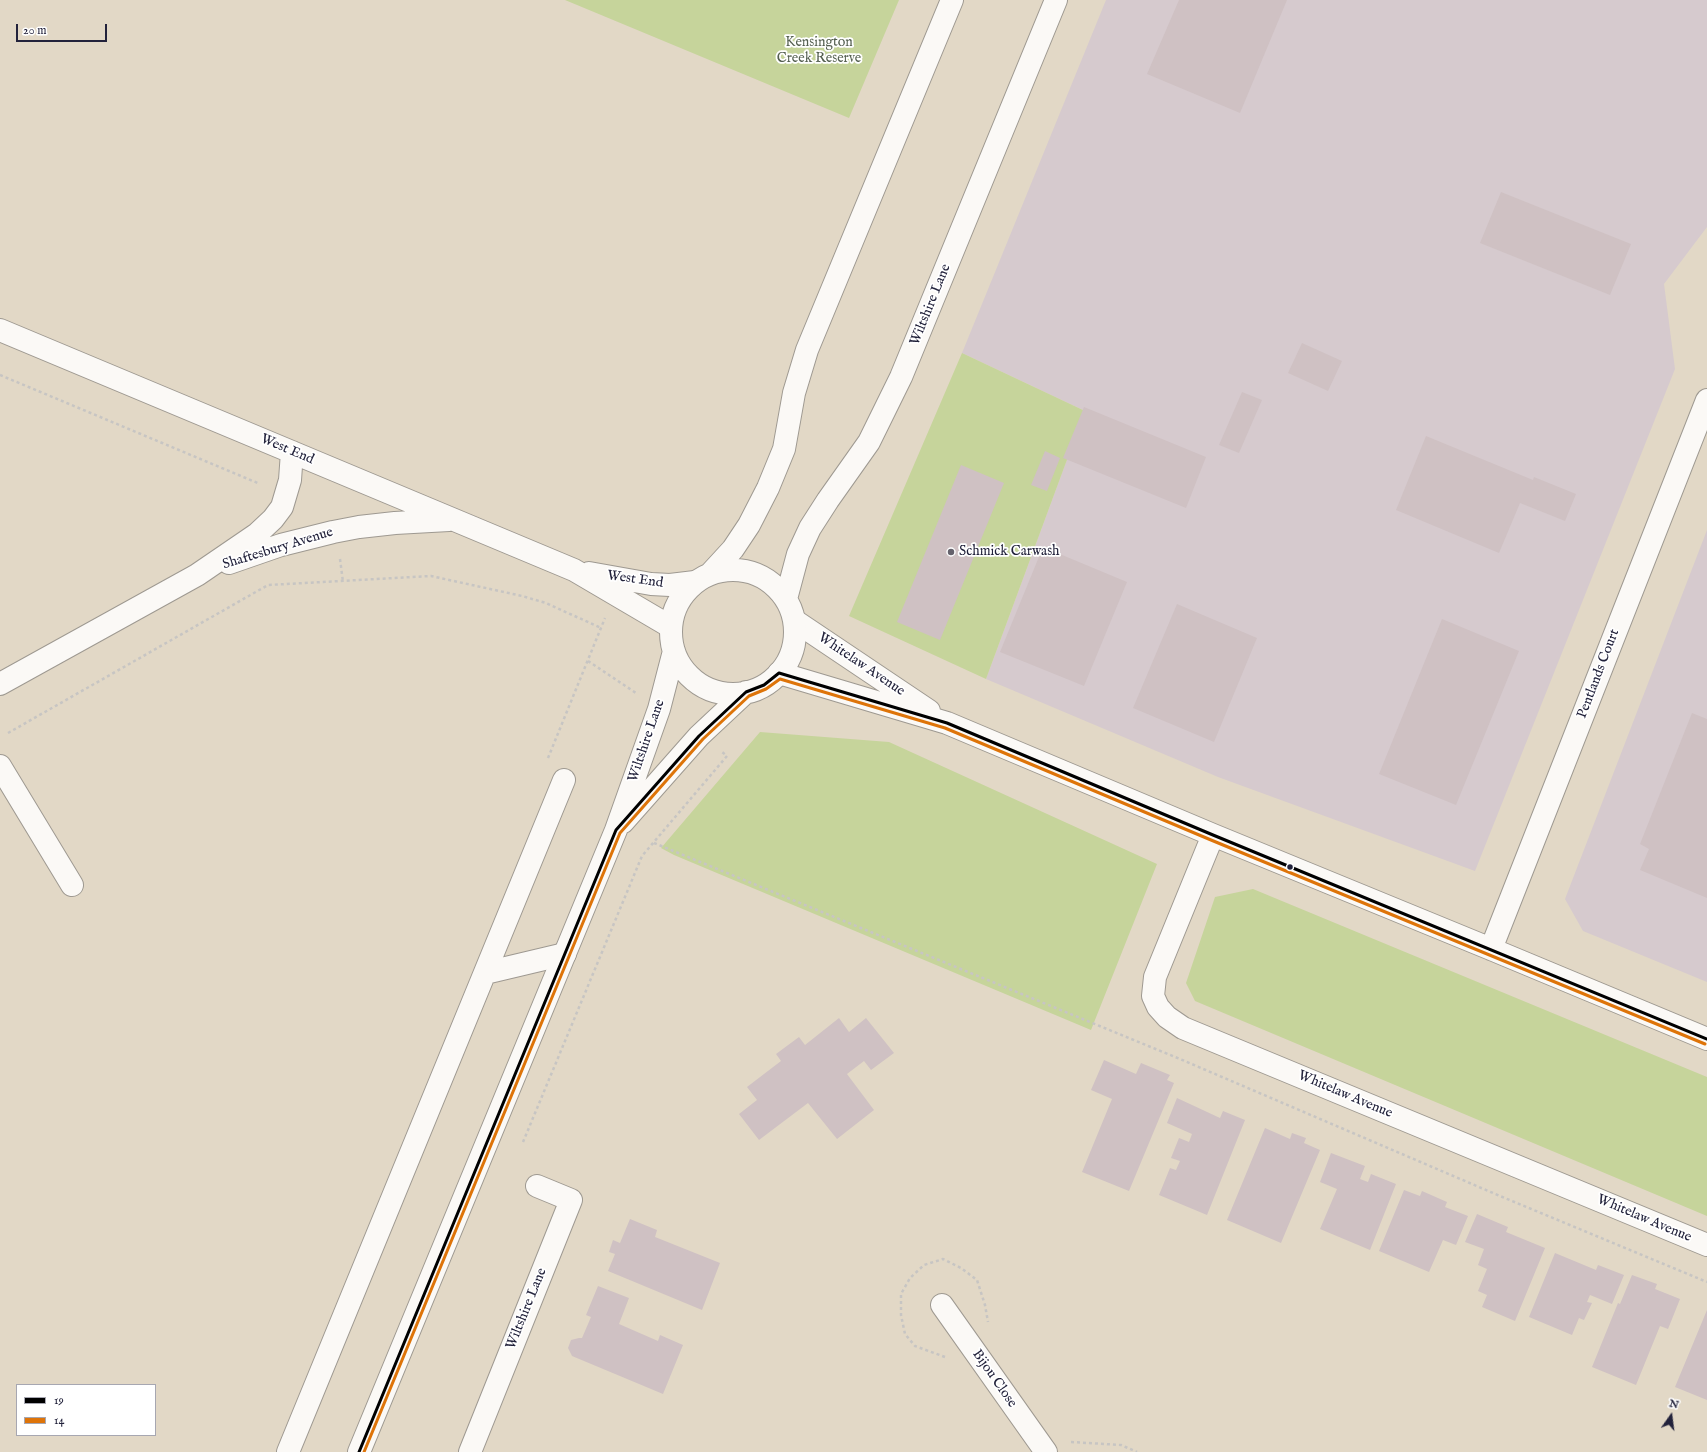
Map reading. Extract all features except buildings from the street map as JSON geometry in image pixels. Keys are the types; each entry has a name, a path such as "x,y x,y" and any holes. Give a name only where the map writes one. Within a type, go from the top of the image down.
{"street":[{"path":"703,578 727,570 743,570 768,580 786,599 794,621 795,640 790,658 779,673 764,685 746,692 723,693 702,686 685,671 674,651 671,627 675,610 683,594 703,578 733,549 749,525 771,482 784,449 794,393 807,350 952,0"},
{"name":"Wiltshire Lane","path":"786,599 798,554 810,528 869,442 901,377 1056,0"},
{"name":"West End","path":"0,330 574,570 671,627"},
{"name":"Pentlands Court","path":"1491,949 1707,400"},
{"name":"Shaftesbury Avenue","path":"0,684 197,575 266,526 282,507 286,496 291,470 292,452"},
{"name":"Shaftesbury Avenue","path":"197,575 281,545 333,532 388,524 454,520"},
{"name":"West End","path":"574,570 651,584 670,585 703,578"},
{"name":"Whitelaw Avenue","path":"794,621 947,723"},
{"name":"Wiltshire Lane","path":"359,1452 616,830 659,709 674,651"},
{"name":"Whitelaw Avenue","path":"779,673 947,723 1213,835 1707,1039"},
{"name":"Wiltshire Lane","path":"616,830 699,736 746,692"},
{"path":"0,766 72,885"},
{"path":"288,1452 564,780"},
{"name":"Whitelaw Avenue","path":"1213,835 1158,967 1153,985 1153,996 1155,1002 1167,1017 1184,1028 1707,1245"},
{"path":"485,972 565,954"},
{"name":"Wiltshire Lane","path":"470,1452 571,1200 537,1186"},
{"name":"Bijou Close","path":"942,1305 1046,1452"}],"path":[{"path":"0,375 286,496"},
{"path":"333,532 339,551 343,582"},
{"path":"8,733 268,585 431,576 522,596 546,603 601,628"},
{"path":"524,1142 642,856 727,756 716,748"},
{"path":"654,843 1180,1060 1707,1282"},
{"path":"1067,1442 1121,1445 1137,1452"}],"shaded area":[{"path":"1106,0 1707,0 1707,227 1664,284 1675,369 1475,871 1218,777 986,679 1085,411 962,353"},
{"path":"1707,530 1707,982 1583,931 1565,899"}],"green space":[{"name":"Kensington Creek Reserve","path":"565,0 899,0 849,118"},
{"path":"962,353 1085,411 986,679 849,616"},
{"path":"760,732 889,742 1157,864 1091,1030 674,855 661,848"},
{"path":"1253,889 1707,1077 1707,1216 1195,1001 1186,983 1215,897"}],"transit line":[{"name":"19","path":"359,1452 616,830 699,736 746,692 764,685 779,673 947,723 1213,835 1707,1039"},
{"name":"14","path":"364,1452 620,833 703,739 749,696 766,689 780,679 945,728 1211,840 1705,1044"}],"place":[{"name":"Schmick Carwash","path":"951,552"}]}
